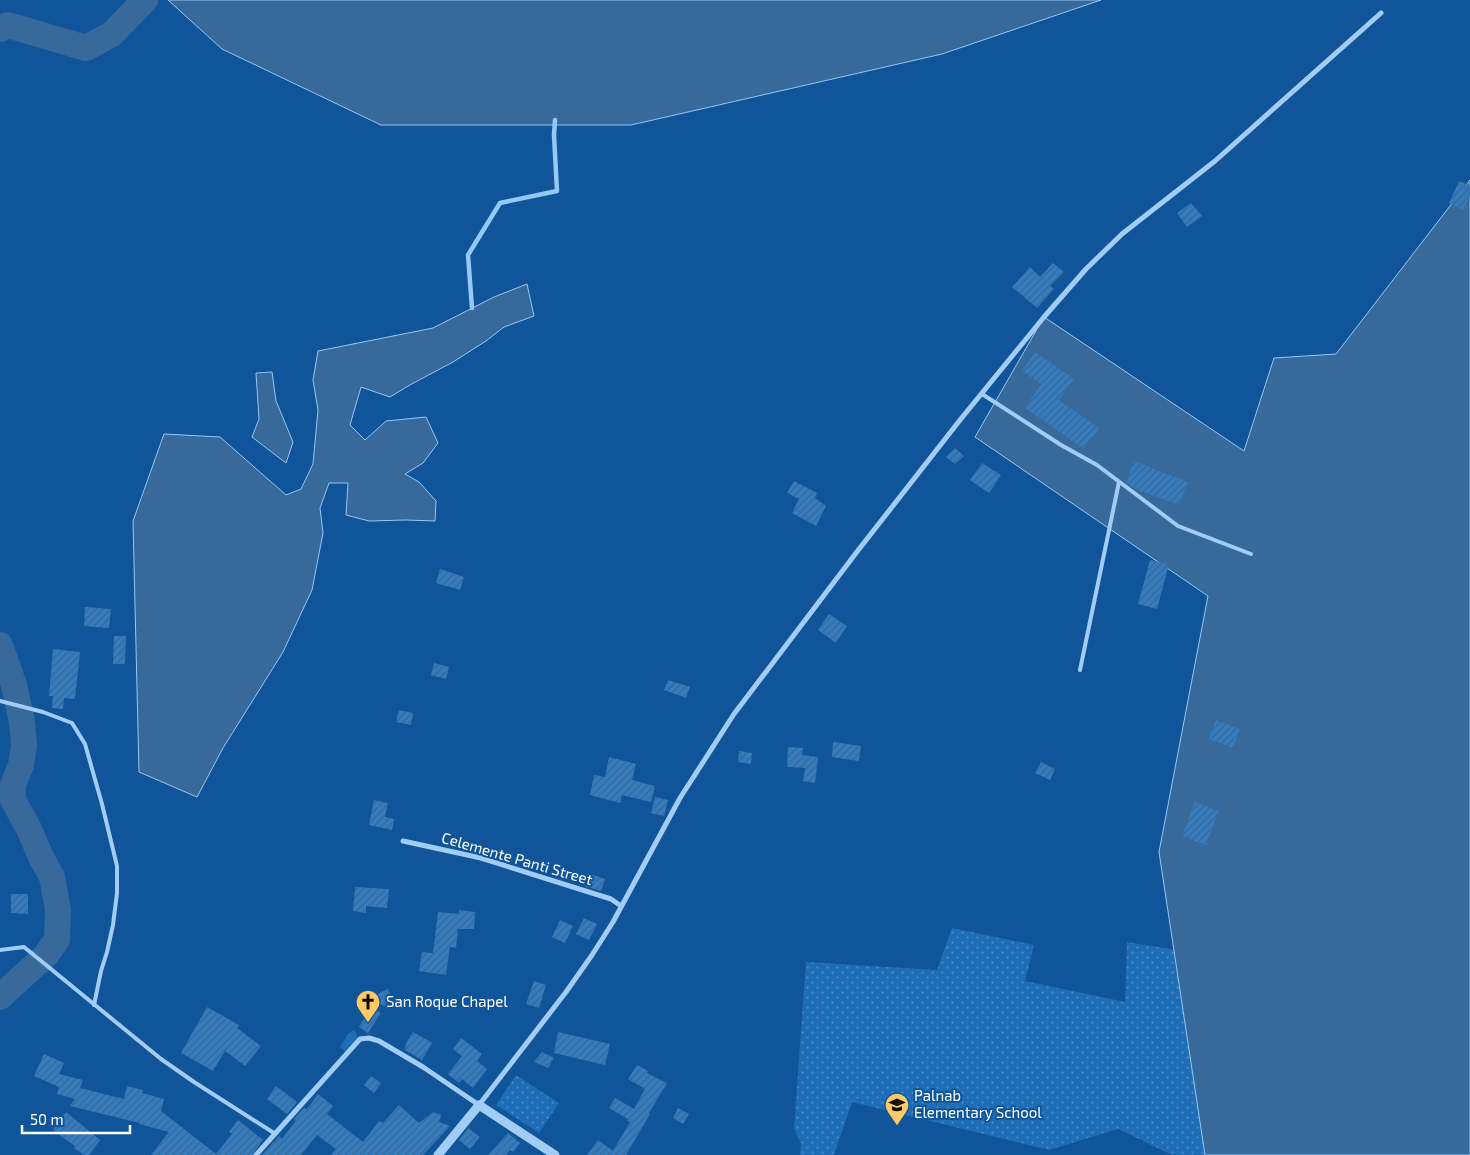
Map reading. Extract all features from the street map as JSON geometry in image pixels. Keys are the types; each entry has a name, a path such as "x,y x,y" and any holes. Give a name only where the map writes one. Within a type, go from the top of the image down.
{"street":[{"path":"438,1155 479,1105 592,955 680,798 734,714 850,561 1056,304 1086,269 1122,234 1216,161 1381,13"},
{"name":"Celemente Panti Street","path":"403,841 481,858 611,899 621,906"},
{"path":"256,1155 360,1039 369,1038 423,1067 555,1155"}],"lane":[{"path":"982,394 1061,446 1097,465 1178,526 1251,554"},
{"path":"1080,670 1120,482"},
{"path":"0,701 43,712 72,723 85,744 102,804 116,866 117,893 113,925 94,1005"},
{"path":"0,950 24,947 36,955 50,969 161,1060 274,1133"}],"shaded area":[{"path":"168,0 1101,0 942,54 631,125 381,125 222,49"},
{"path":"1470,180 1470,1155 1205,1155 1159,852 1208,596 975,437 1044,317 1244,451 1274,358 1336,354"},
{"path":"527,284 534,316 504,327 453,362 390,397 361,387 350,425 365,440 386,421 426,417 438,443 423,463 405,474 419,482 436,501 435,521 369,521 346,515 348,483 329,483 320,508 323,533 312,590 283,652 223,748 197,797 139,772 133,521 164,434 220,437 286,495 301,489 313,464 318,410 313,380 318,351 433,328 494,297"},
{"path":"272,372 276,401 293,442 286,463 252,437 259,419 256,373"},
{"path":"952,928 1034,945 1025,981 1125,1002 1127,942 1177,950 1234,1155 1172,1155 1118,1129 1049,1150 852,1102 834,1155 800,1155 801,1144 794,1128 806,962 937,970"},
{"path":"354,1030 358,1037 345,1051 340,1047 348,1034"},
{"path":"516,1075 559,1103 539,1133 496,1105"}],"building":[{"path":"1459,181 1470,186 1470,195 1463,210 1449,203"},
{"path":"1191,203 1202,216 1187,227 1177,213"},
{"path":"1053,263 1064,272 1050,286 1054,289 1037,308 1012,287 1030,267 1040,277"},
{"path":"1035,352 1074,379 1059,400 1099,428 1084,449 1025,408 1041,384 1022,371"},
{"path":"955,448 964,456 955,464 946,457"},
{"path":"1134,461 1188,482 1179,505 1135,489 1126,482"},
{"path":"982,463 1001,475 989,493 970,480"},
{"path":"794,481 817,493 815,498 826,506 816,526 792,513 799,499 787,493"},
{"path":"1150,560 1169,564 1157,609 1138,604"},
{"path":"440,569 464,577 460,590 436,583"},
{"path":"85,607 111,609 109,628 84,626"},
{"path":"829,614 847,626 836,643 818,630"},
{"path":"114,636 126,636 125,664 113,664"},
{"path":"53,649 80,652 75,699 64,698 63,709 52,708 53,696 49,696"},
{"path":"434,663 449,667 446,679 431,675"},
{"path":"668,680 690,687 686,698 664,690"},
{"path":"399,710 413,713 411,725 396,722"},
{"path":"1216,720 1240,729 1233,748 1209,739"},
{"path":"833,742 861,746 859,761 832,757"},
{"path":"788,747 803,748 802,755 818,757 815,783 803,781 805,768 787,767"},
{"path":"739,751 752,753 751,764 738,762"},
{"path":"609,757 636,764 632,780 655,786 651,802 622,795 620,803 590,795 594,775 605,777"},
{"path":"1041,762 1055,769 1050,780 1035,773"},
{"path":"655,797 668,800 664,816 651,813"},
{"path":"374,800 388,803 385,817 394,819 392,830 369,825"},
{"path":"1195,802 1219,811 1206,845 1182,836"},
{"path":"588,873 605,879 601,891 584,886"},
{"path":"355,887 389,889 387,908 366,906 366,913 353,911"},
{"path":"11,894 28,894 28,914 11,913"},
{"path":"459,910 475,912 474,929 458,929 456,948 450,947 446,975 419,971 422,952 433,953 438,912 459,914"},
{"path":"584,918 597,924 589,940 576,934"},
{"path":"560,920 573,926 565,943 552,937"},
{"path":"534,981 546,985 539,1008 526,1004"},
{"path":"388,989 391,997 385,1006 370,1002 377,994"},
{"path":"207,1007 239,1025 237,1028 261,1046 245,1066 225,1051 213,1071 181,1053"},
{"name":"San Roque Chapel","path":"371,1008 381,1013 368,1033 359,1027"},
{"path":"413,1032 432,1043 422,1060 405,1050 406,1043"},
{"path":"558,1032 610,1044 605,1065 554,1053"},
{"path":"461,1038 482,1054 477,1061 487,1069 473,1088 462,1079 459,1083 448,1074 462,1056 453,1049"},
{"path":"542,1052 554,1058 548,1068 534,1062"},
{"path":"44,1054 64,1063 59,1074 83,1080 80,1088 124,1099 127,1086 143,1090 142,1093 164,1099 161,1111 216,1154 232,1134 229,1132 238,1120 263,1140 252,1155 151,1155 169,1132 70,1106 75,1099 57,1094 59,1087 34,1076"},
{"path":"637,1065 648,1071 647,1073 667,1083 650,1114 626,1155 587,1155 598,1140 613,1151 630,1122 609,1108 615,1098 634,1109 645,1089 628,1079"},
{"path":"371,1076 381,1083 374,1093 364,1085"},
{"path":"276,1086 297,1102 287,1114 267,1099"},
{"path":"318,1094 333,1106 327,1114 363,1142 379,1121 383,1123 399,1105 419,1123 433,1112 441,1115 439,1122 450,1126 423,1155 331,1155 336,1149 317,1135 301,1155 262,1155 279,1136 282,1139 296,1120 294,1119 304,1108 308,1108"},
{"path":"678,1108 689,1114 683,1124 673,1118"},
{"path":"66,1112 100,1140 89,1155 84,1155 53,1130"},
{"path":"468,1128 480,1137 470,1149 459,1140"},
{"path":"508,1133 520,1143 513,1152 510,1150 506,1155 488,1155"}],"waterway":[{"path":"0,29 8,25 86,48 112,34 145,0"},
{"path":"472,308 468,255 500,203 557,191 555,120"},
{"path":"0,645 14,685 22,722 24,746 21,765 13,785 13,800 52,877 58,910 57,940 46,955 0,997"}],"place":[{"name":"San Roque Chapel","path":"368,1023"},
{"name":"Palnab Elementary School","path":"897,1126"}]}
